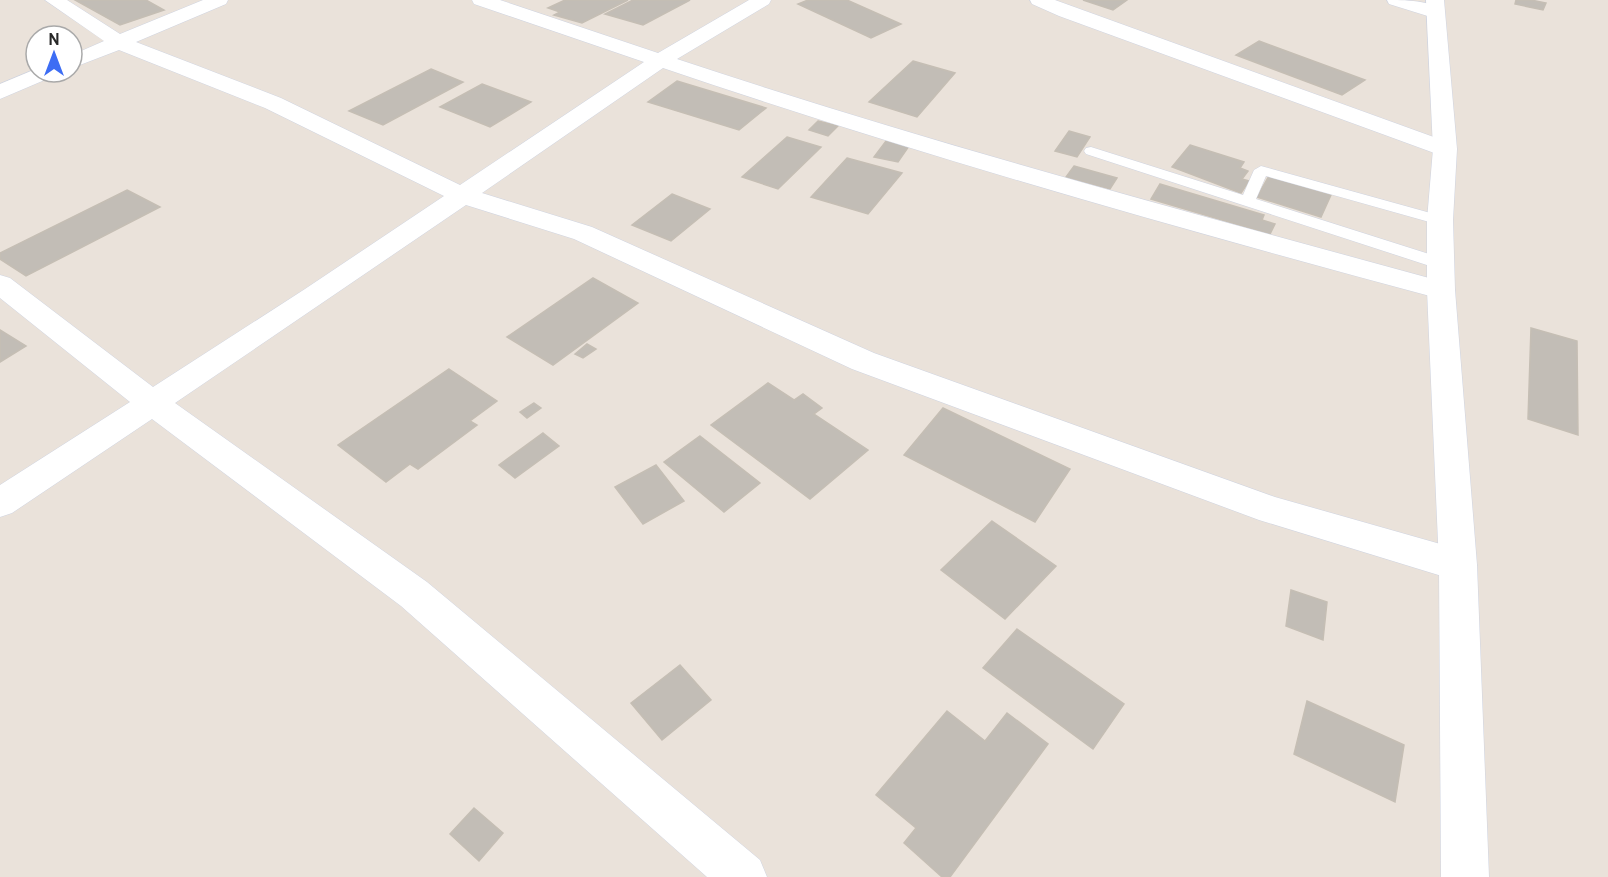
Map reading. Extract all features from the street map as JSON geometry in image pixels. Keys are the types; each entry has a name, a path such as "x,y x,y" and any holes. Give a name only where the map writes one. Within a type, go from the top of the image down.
{"street":[{"path":"54,0 118,42 273,102 461,195 583,233 863,361 1271,510 1458,565"},
{"path":"84,57 219,0"},
{"path":"483,0 805,109 1092,194 1442,277"},
{"path":"0,503 315,296 659,61 762,0"},
{"path":"1039,0 1220,69 1445,149"},
{"path":"1396,0 1435,6 1445,149 1440,220 1458,565 1465,877"},
{"path":"0,92 24,82"},
{"path":"0,284 151,402 414,594 743,877"}],"lane":[{"path":"1091,151 1247,202 1442,277"},
{"path":"1247,202 1261,170 1440,220"}],"building":[{"path":"75,0 146,0 164,10 120,25"},
{"path":"565,0 628,0 582,23 554,15 560,12 548,8"},
{"path":"633,0 690,0 643,25 605,14"},
{"path":"808,0 847,0 901,24 871,38 798,4"},
{"path":"1083,0 1127,0 1113,10"},
{"path":"1516,0 1546,3 1543,10 1515,4"},
{"path":"1259,41 1365,80 1342,95 1236,55"},
{"path":"913,61 955,73 917,117 869,102"},
{"path":"431,69 463,82 383,125 349,111"},
{"path":"677,81 766,108 739,130 648,102"},
{"path":"482,84 531,102 490,127 440,107"},
{"path":"818,121 838,126 828,136 809,130"},
{"path":"1069,131 1090,137 1077,157 1055,151"},
{"path":"787,137 821,147 778,189 742,177"},
{"path":"886,141 909,146 898,162 874,157"},
{"path":"1190,145 1244,162 1240,168 1248,171 1242,179 1249,181 1241,193 1172,167"},
{"path":"847,158 902,173 868,214 811,197"},
{"path":"1074,166 1117,178 1110,189 1066,177"},
{"path":"1269,176 1331,195 1321,217 1257,197"},
{"path":"1160,184 1264,215 1262,220 1275,224 1270,234 1151,199"},
{"path":"127,190 160,207 26,276 0,259 0,253"},
{"path":"672,194 710,209 671,241 632,225"},
{"path":"593,278 638,303 553,365 507,337"},
{"path":"1531,328 1577,341 1578,435 1528,419"},
{"path":"0,330 26,346 0,362"},
{"path":"587,344 596,349 583,358 575,354"},
{"path":"449,369 497,401 470,421 477,425 418,469 410,464 386,482 338,445"},
{"path":"768,383 794,400 803,394 822,408 814,414 868,450 810,499 711,425"},
{"path":"534,403 541,408 527,418 520,412"},
{"path":"943,408 1070,469 1035,522 904,455"},
{"path":"543,433 559,446 515,478 499,465"},
{"path":"700,436 760,483 724,512 664,462"},
{"path":"656,465 684,501 643,524 615,487"},
{"path":"992,521 1056,566 1005,619 941,570"},
{"path":"1291,590 1327,602 1323,640 1286,626"},
{"path":"1017,629 1124,704 1093,749 983,668"},
{"path":"680,665 711,700 662,740 631,703"},
{"path":"1307,701 1404,745 1395,802 1294,754"},
{"path":"947,711 985,741 1007,713 1048,744 950,877 942,877 904,843 916,828 876,795"},
{"path":"474,808 503,833 479,861 450,834"}]}
